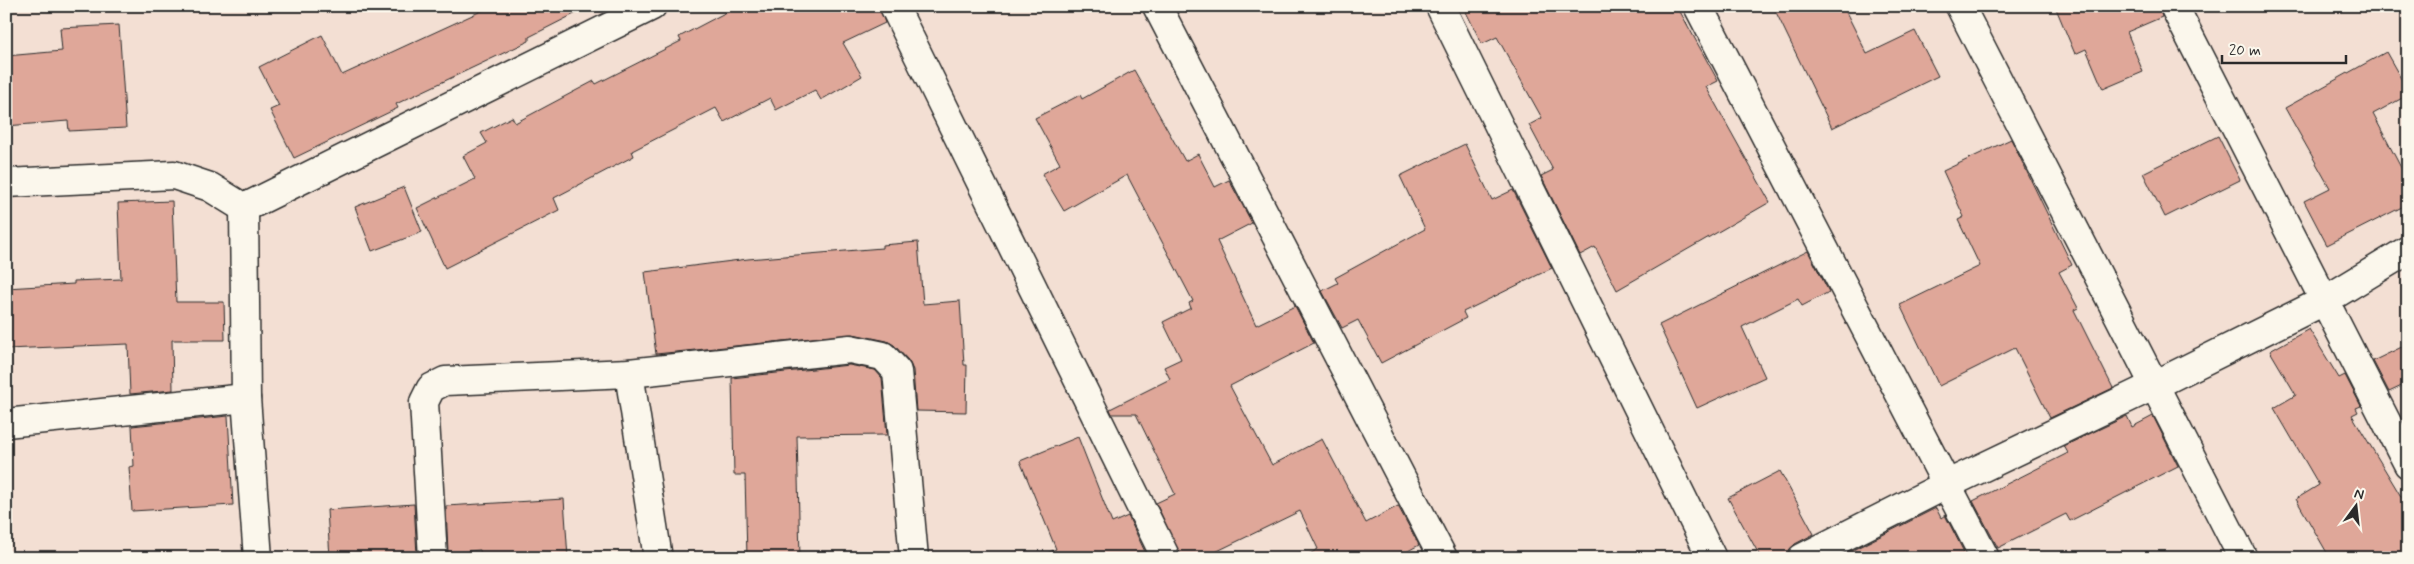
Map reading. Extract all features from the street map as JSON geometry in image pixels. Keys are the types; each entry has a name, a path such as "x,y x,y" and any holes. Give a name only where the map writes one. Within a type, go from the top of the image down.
{"street":[{"path":"244,208 652,6"},
{"path":"894,6 1166,558"},
{"path":"1157,6 1443,558"},
{"path":"1440,6 1712,558"},
{"path":"1698,6 1985,558"},
{"path":"1960,6 2243,558"},
{"path":"2174,6 2408,464"},
{"path":"6,183 174,175 210,187 244,208"},
{"path":"244,208 246,398 258,558"},
{"path":"1802,558 1948,484 2155,385 2324,301 2408,250"},
{"path":"433,558 424,402 431,388 445,381 629,372 850,349 883,356 897,370 914,558"},
{"path":"629,372 658,558"},
{"path":"6,423 246,398"}],"building":[{"path":"492,6 590,6 529,37 529,41 396,104 398,108 294,158 270,110 279,106 259,67 322,35 342,75"},
{"path":"738,6 879,6 885,23 843,43 862,76 821,100 815,90 776,110 770,98 724,122 716,108 632,151 634,156 554,198 559,210 445,268 417,208 475,179 463,156 487,143 481,133 512,117 515,123 594,81 596,84 681,41 679,37"},
{"path":"1463,6 1677,6 1718,81 1706,87 1770,202 1617,290 1595,247 1580,255 1541,176 1553,170 1529,125 1542,118 1497,37 1482,44"},
{"path":"1773,6 1843,6 1867,54 1915,31 1938,76 1832,128"},
{"path":"2055,6 2159,6 2162,17 2127,32 2143,72 2103,89 2086,49 2075,54"},
{"path":"119,25 126,128 69,131 68,121 6,126 6,56 62,51 60,28"},
{"path":"2386,52 2408,91 2408,95 2373,114 2408,181 2408,204 2327,245 2304,201 2330,188 2285,108"},
{"path":"1134,70 1185,161 1198,154 1215,187 1229,180 1252,223 1217,241 1256,325 1295,306 1314,343 1230,386 1272,465 1322,439 1366,523 1398,506 1419,545 1395,558 1303,558 1318,549 1300,511 1203,558 1181,558 1156,503 1175,494 1136,414 1112,414 1110,409 1170,379 1164,367 1181,359 1163,322 1191,308 1189,303 1193,301 1127,175 1064,211 1042,174 1060,164 1035,118 1080,95 1082,99"},
{"path":"2218,136 2240,180 2165,217 2143,173"},
{"path":"2011,139 2072,265 2059,272 2078,308 2074,310 2113,388 2050,418 2015,348 1939,386 1900,305 1980,266 1958,220 1964,217 1943,171"},
{"path":"1465,144 1492,200 1513,190 1552,268 1463,312 1466,318 1381,363 1358,320 1342,328 1322,291 1338,283 1335,278 1425,229 1400,176"},
{"path":"404,187 422,232 372,251 355,207"},
{"path":"172,201 176,302 224,302 225,340 172,340 173,390 130,394 128,344 6,349 6,288 74,284 74,281 121,279 118,203"},
{"path":"918,242 923,304 960,301 964,365 967,365 966,412 916,411 913,370 908,360 894,345 887,341 853,334 656,354 645,272 748,259 882,248 882,245"},
{"path":"1808,251 1829,292 1802,306 1798,299 1742,327 1765,377 1697,408 1659,325"},
{"path":"2309,329 2339,378 2345,375 2361,406 2356,408 2358,412 2352,415 2408,508 2408,558 2330,558 2296,499 2319,485 2274,408 2296,395 2270,351"},
{"path":"2408,344 2408,383 2389,392 2373,361"},
{"path":"849,365 875,370 882,378 887,435 797,436 800,558 747,558 745,475 734,475 732,378"},
{"path":"228,416 233,505 132,511 129,467 134,466 132,426"},
{"path":"2127,416 2132,427 2153,416 2178,466 2070,521 2066,514 1998,548 1973,501 2068,453 2064,446"},
{"path":"1078,437 1112,523 1128,516 1148,558 1036,558 1056,549 1020,461"},
{"path":"1780,471 1814,534 1795,544 1789,550 1786,558 1761,558 1728,498"},
{"path":"564,499 568,558 481,558 480,550 448,553 446,506"},
{"path":"414,504 417,555 330,558 327,510"},
{"path":"1936,508 1941,518 1945,515 1967,558 1837,558"}]}
